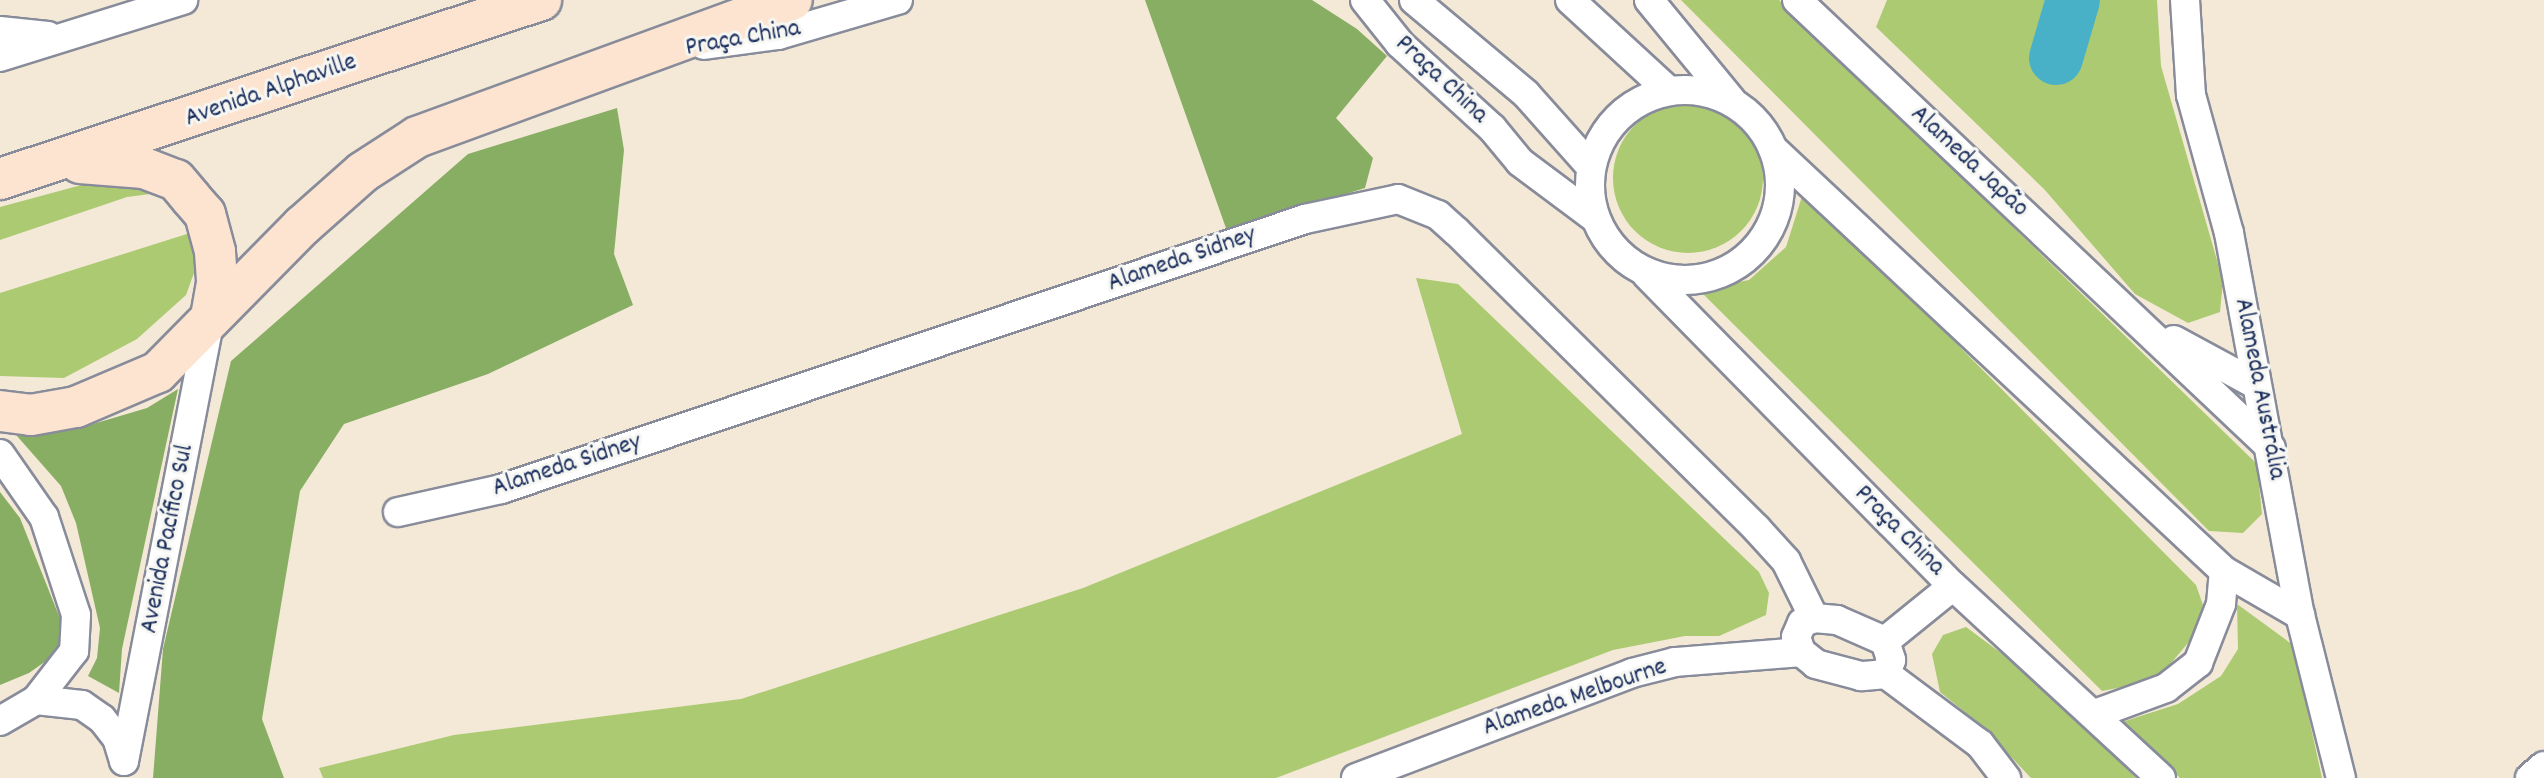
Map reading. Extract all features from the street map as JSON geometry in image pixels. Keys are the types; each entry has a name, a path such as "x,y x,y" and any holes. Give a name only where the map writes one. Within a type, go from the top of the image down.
{"main road":[{"name":"Avenida Alphaville","path":"0,179 541,0"},
{"path":"0,411 31,415 120,393 158,372 363,172 417,137 792,0"},
{"path":"59,162 144,168 176,180 205,214 215,252 217,283 211,317"}],"street":[{"path":"0,57 183,0"},
{"name":"Praça China","path":"632,59 778,35 898,0"},
{"name":"Praça China","path":"1365,0 1400,44 1492,128 1520,162 1595,218 1647,275 1953,586 2161,778"},
{"name":"Praça China","path":"1379,0 1414,0"},
{"path":"1414,0 1526,94 1591,167"},
{"path":"1570,0 1668,90"},
{"path":"1649,0 1735,104 1756,122 1773,149 2224,571 2300,615"},
{"name":"Alameda Japão","path":"1797,0 2271,448"},
{"name":"Alameda Austrália","path":"2185,0 2191,95 2229,233 2300,615 2341,778"},
{"path":"0,31 57,37"},
{"path":"1595,218 1591,167 1613,122 1632,106 1668,90 1709,93 1735,104"},
{"path":"1647,275 1682,282 1714,277 1742,262 1763,240 1777,211 1780,180 1773,149"},
{"name":"Alameda Sidney","path":"398,512 501,489 1291,223 1398,199 1438,215 1457,232 1756,528 1786,561 1814,618"},
{"name":"Avenida Pacífico Sul","path":"125,772 211,317"},
{"name":"Alameda Japão","path":"2142,323 2257,385"},
{"path":"0,454 44,517 76,615 74,651 13,712"},
{"path":"2095,714 2166,688 2198,663 2221,604 2224,571"},
{"path":"1885,641 1953,586"},
{"path":"1886,674 1891,660 1885,641 1837,620 1814,618 1802,623 1796,637 1801,652 1832,669 1861,676 1886,674 1980,744 2006,778"},
{"name":"Alameda Melbourne","path":"1356,778 1632,673 1675,662 1801,652"},
{"path":"13,712 71,702 102,719 117,738 125,772"},
{"path":"2530,778 2544,766"}],"green space":[{"path":"1145,0 1312,0 1357,29 1387,56 1336,118 1373,158 1365,188 1227,231"},
{"path":"1681,0 1779,0 2257,464 2262,514 2243,533 2209,531"},
{"path":"1887,0 2157,0 2161,66 2223,281 2220,312 2188,323 2135,294 2044,189 1876,27"},
{"path":"1688,103 1717,109 1741,125 1757,149 1763,178 1757,207 1741,231 1717,247 1688,253 1659,247 1635,231 1619,207 1613,178 1619,149 1635,125 1659,109"},
{"path":"617,108 624,150 614,254 633,305 488,374 344,424 300,491 262,719 284,778 153,778 163,649 231,361 468,154"},
{"path":"111,177 158,193 127,197 0,240 0,207"},
{"path":"1804,190 2196,585 2203,605 2193,637 2167,668 2148,682 2102,691 1699,290 1749,280 1786,247"},
{"path":"190,233 198,262 186,295 137,339 64,378 0,376 0,293"},
{"path":"1416,278 1458,284 1759,572 1769,593 1766,615 1719,636 1685,636 1613,650 1276,778 323,778 319,768 454,735 741,699 1083,588 1462,434"},
{"path":"178,389 122,649 119,693 88,676 97,658 100,628 76,523 61,486 17,436 76,429 147,408"},
{"path":"0,492 20,518 63,626 60,651 29,673 0,685"},
{"path":"2237,604 2293,645 2322,778 2180,778 2122,722 2178,704 2221,676 2238,649"},
{"path":"1966,627 2044,685 2136,778 2031,778 1981,725 1940,692 1932,654 1943,635"}],"waterway":[{"path":"2056,58 2073,0"}]}
